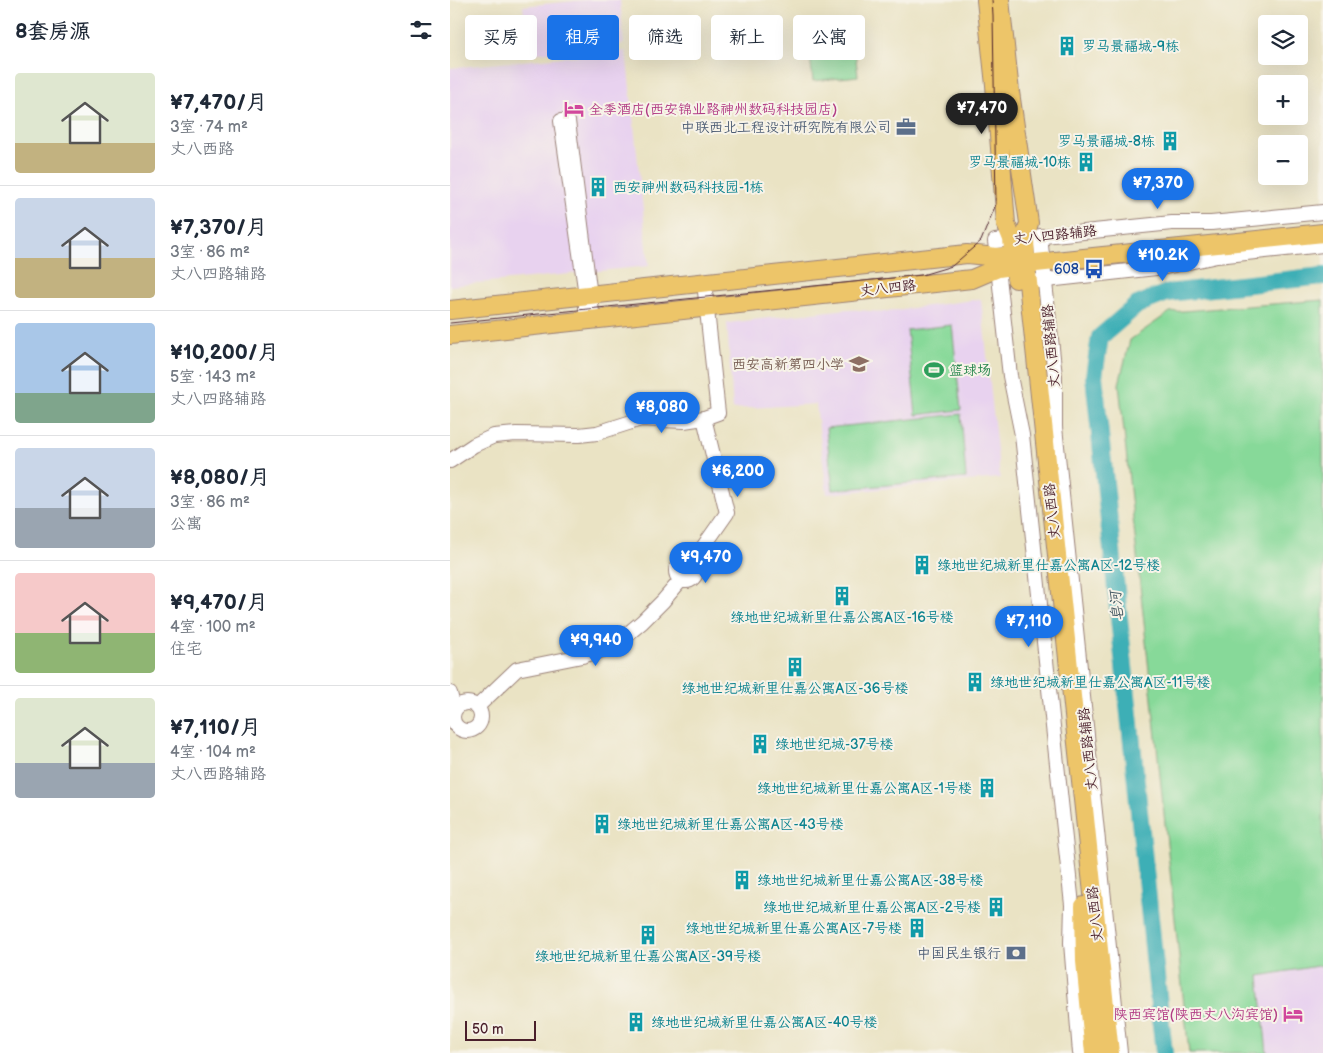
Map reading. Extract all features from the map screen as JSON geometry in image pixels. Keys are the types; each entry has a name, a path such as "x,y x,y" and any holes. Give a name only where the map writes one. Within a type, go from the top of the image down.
{"main road":[{"name":"丈八西路","path":"986,0 1006,224 1020,260 1110,1053"},
{"name":"丈八西路","path":"1000,0 1010,92 1029,222 1020,260 1084,906 1085,961 1094,1053"},
{"name":"丈八四路","path":"450,335 972,279 1020,260 1323,223"},
{"name":"丈八四路","path":"450,310 968,254 1020,260 1323,233"}],"street":[{"path":"588,295 561,121 568,122 588,295 590,320"},
{"name":"丈八四路辅路","path":"1020,260 1172,223 1211,223 1323,212"},
{"path":"1080,1053 1071,943 1072,905 1022,435 1010,376 1020,260 1165,267 1217,256 1323,245"},
{"name":"丈八西路辅路","path":"1020,260 1055,376 1054,427 1120,1053"},
{"path":"450,461 474,445 494,436 516,434 579,435 597,433 641,419 684,421 704,418 718,413 704,282"},
{"path":"477,707 517,669 582,656 602,650 624,637 663,601 681,580 676,575 677,565 682,561 692,563 728,513 704,418"},
{"path":"450,693 452,714 455,730 471,730 479,724 481,714 477,707 468,703 461,704 452,714"}],"shaded area":[{"path":"585,0 620,0 624,44 619,45 619,15 547,15 547,52 537,53 537,15 524,15 523,6"},
{"path":"626,51 649,266 450,286 450,68 547,59 619,60 619,52"},
{"name":"西安高新第四小学","path":"981,299 1000,478 827,494 816,404 733,409 727,323 847,309 882,312"},
{"name":"陕西宾馆(陕西丈八沟宾馆)","path":"1323,965 1323,1053 1267,1053 1259,976"}],"green space":[{"path":"810,60 856,60 858,76 813,81"},
{"path":"1323,300 1323,965 1259,976 1267,1053 1189,1053 1119,384 1130,340 1170,312"},
{"name":"篮球场","path":"952,325 961,410 916,415 907,330"},
{"path":"961,414 966,478 833,490 826,428"}],"waterway":[{"name":"皂河","path":"1164,1053 1094,376 1100,337 1137,305 1167,293 1323,276"}],"tram line":[{"path":"450,323 922,275 952,266 981,241 996,204 992,0"}],"place":[{"name":"罗马景福城-9栋","path":"1067,46"},
{"name":"全季酒店(西安锦业路神州数码科技园店)","path":"574,109"},
{"name":"中联西北工程设计研究院有限公司","path":"906,127"},
{"name":"罗马景福城-8栋","path":"1170,141"},
{"name":"罗马景福城-10栋","path":"1086,162"},
{"name":"西安神州数码科技园-1栋","path":"598,187"},
{"name":"608","path":"1094,269"},
{"name":"西安高新第四小学","path":"859,364"},
{"name":"篮球场","path":"934,370"},
{"name":"绿地世纪城新里仕嘉公寓A区-12号楼","path":"922,565"},
{"name":"绿地世纪城新里仕嘉公寓A区-16号楼","path":"842,596"},
{"name":"绿地世纪城新里仕嘉公寓A区-36号楼","path":"795,667"},
{"name":"绿地世纪城新里仕嘉公寓A区-11号楼","path":"975,682"},
{"name":"绿地世纪城-37号楼","path":"760,744"},
{"name":"绿地世纪城新里仕嘉公寓A区-1号楼","path":"987,788"},
{"name":"绿地世纪城新里仕嘉公寓A区-43号楼","path":"602,824"},
{"name":"绿地世纪城新里仕嘉公寓A区-38号楼","path":"742,880"},
{"name":"绿地世纪城新里仕嘉公寓A区-2号楼","path":"996,907"},
{"name":"绿地世纪城新里仕嘉公寓A区-7号楼","path":"917,928"},
{"name":"绿地世纪城新里仕嘉公寓A区-39号楼","path":"648,935"},
{"name":"中国民生银行","path":"1016,953"},
{"name":"陕西宾馆(陕西丈八沟宾馆)","path":"1293,1014"},
{"name":"绿地世纪城新里仕嘉公寓A区-40号楼","path":"636,1022"}]}
